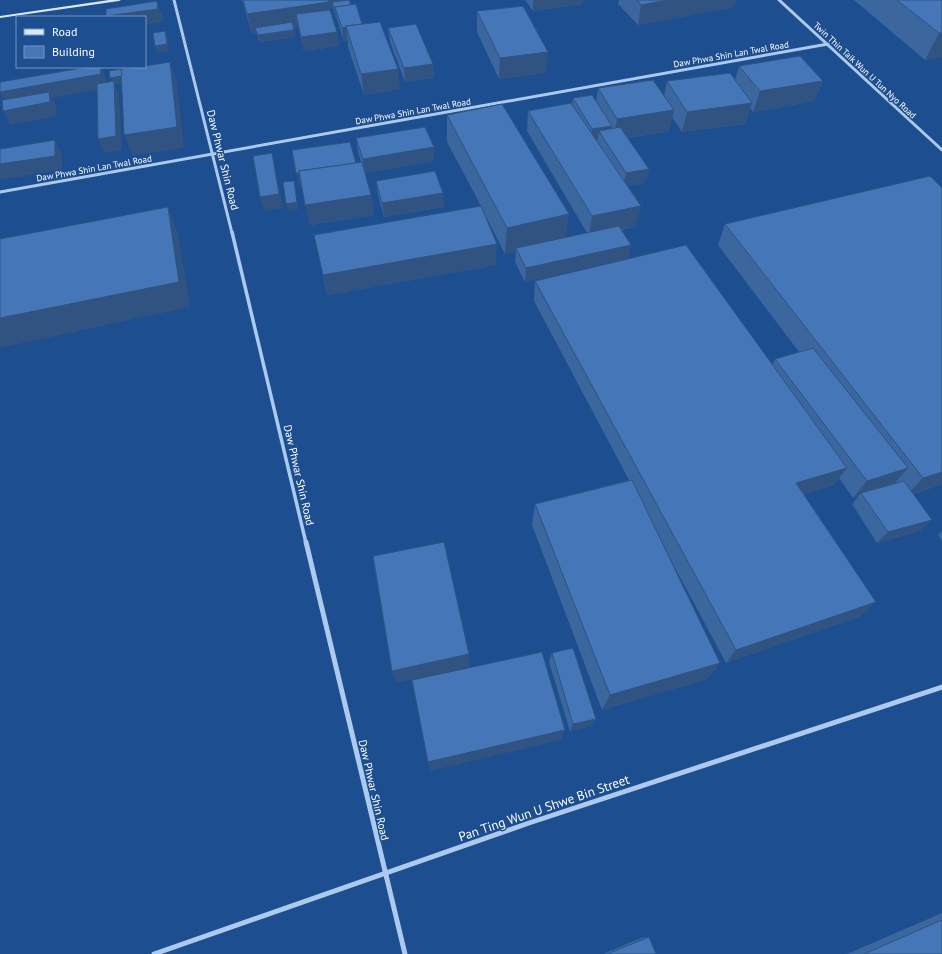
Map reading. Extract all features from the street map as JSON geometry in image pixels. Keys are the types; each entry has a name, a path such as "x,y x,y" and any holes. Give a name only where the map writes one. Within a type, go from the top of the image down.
{"street":[{"path":"0,17 118,0"},
{"name":"Daw Phwar Shin Road","path":"174,0 213,154 405,954"},
{"name":"Twin Thin Taik Wun U Tun Nyo Road","path":"778,0 828,44 942,150"},
{"name":"Daw Phwa Shin Lan Twal Road","path":"0,192 828,44"},
{"name":"Pan Ting Wun U Shwe Bin Street","path":"154,954 529,823 942,687"}],"building":[{"path":"243,0 328,0 329,2 247,14"},
{"path":"349,0 351,5 335,7 335,12 332,2"},
{"path":"637,0 668,0 641,5"},
{"path":"897,0 942,0 942,33 939,33"},
{"path":"157,1 158,9 106,16 106,9"},
{"path":"356,4 362,24 342,28 335,7"},
{"path":"523,6 548,52 500,58 477,11"},
{"path":"330,10 337,32 301,37 296,14"},
{"path":"292,22 294,30 258,35 255,28"},
{"path":"380,22 398,69 361,74 346,26"},
{"path":"416,24 433,64 404,68 388,28"},
{"path":"165,31 167,44 155,46 153,33"},
{"path":"800,56 823,81 760,91 739,66"},
{"path":"170,62 177,127 124,135 121,69 146,68 146,66"},
{"path":"82,68 100,68 101,74 0,92 0,82"},
{"path":"121,69 122,76 110,78 109,71"},
{"path":"730,73 752,103 687,112 667,81"},
{"path":"653,80 674,110 617,119 598,88"},
{"path":"114,81 116,136 98,139 97,84"},
{"path":"49,92 50,102 3,111 2,100"},
{"path":"592,95 612,126 592,129 573,98"},
{"path":"571,103 641,206 592,216 528,111"},
{"path":"502,104 569,214 507,228 447,115"},
{"path":"425,127 434,147 363,159 356,138"},
{"path":"620,127 649,169 626,173 599,131"},
{"path":"55,140 55,156 0,164 0,149"},
{"path":"350,142 356,163 299,171 299,173 296,173 292,150"},
{"path":"272,153 279,194 260,197 253,156"},
{"path":"362,162 371,195 305,205 299,171"},
{"path":"435,171 443,193 382,203 376,181"},
{"path":"930,176 942,188 942,472 923,478 725,224"},
{"path":"294,181 297,202 286,204 283,182"},
{"path":"481,206 497,244 323,275 314,235"},
{"path":"168,207 179,282 0,318 0,239"},
{"path":"619,226 631,245 526,268 516,248"},
{"path":"686,245 847,468 796,483 876,602 736,650 535,281"},
{"path":"813,348 908,468 867,481 775,359"},
{"path":"632,480 720,663 610,695 535,504"},
{"path":"904,481 932,520 888,532 861,493"},
{"path":"444,542 469,654 392,671 373,556"},
{"path":"573,648 596,719 573,724 552,653"},
{"path":"542,652 565,730 428,762 412,680"},
{"path":"942,920 942,954 864,954"},
{"path":"649,937 656,954 607,954"}]}
